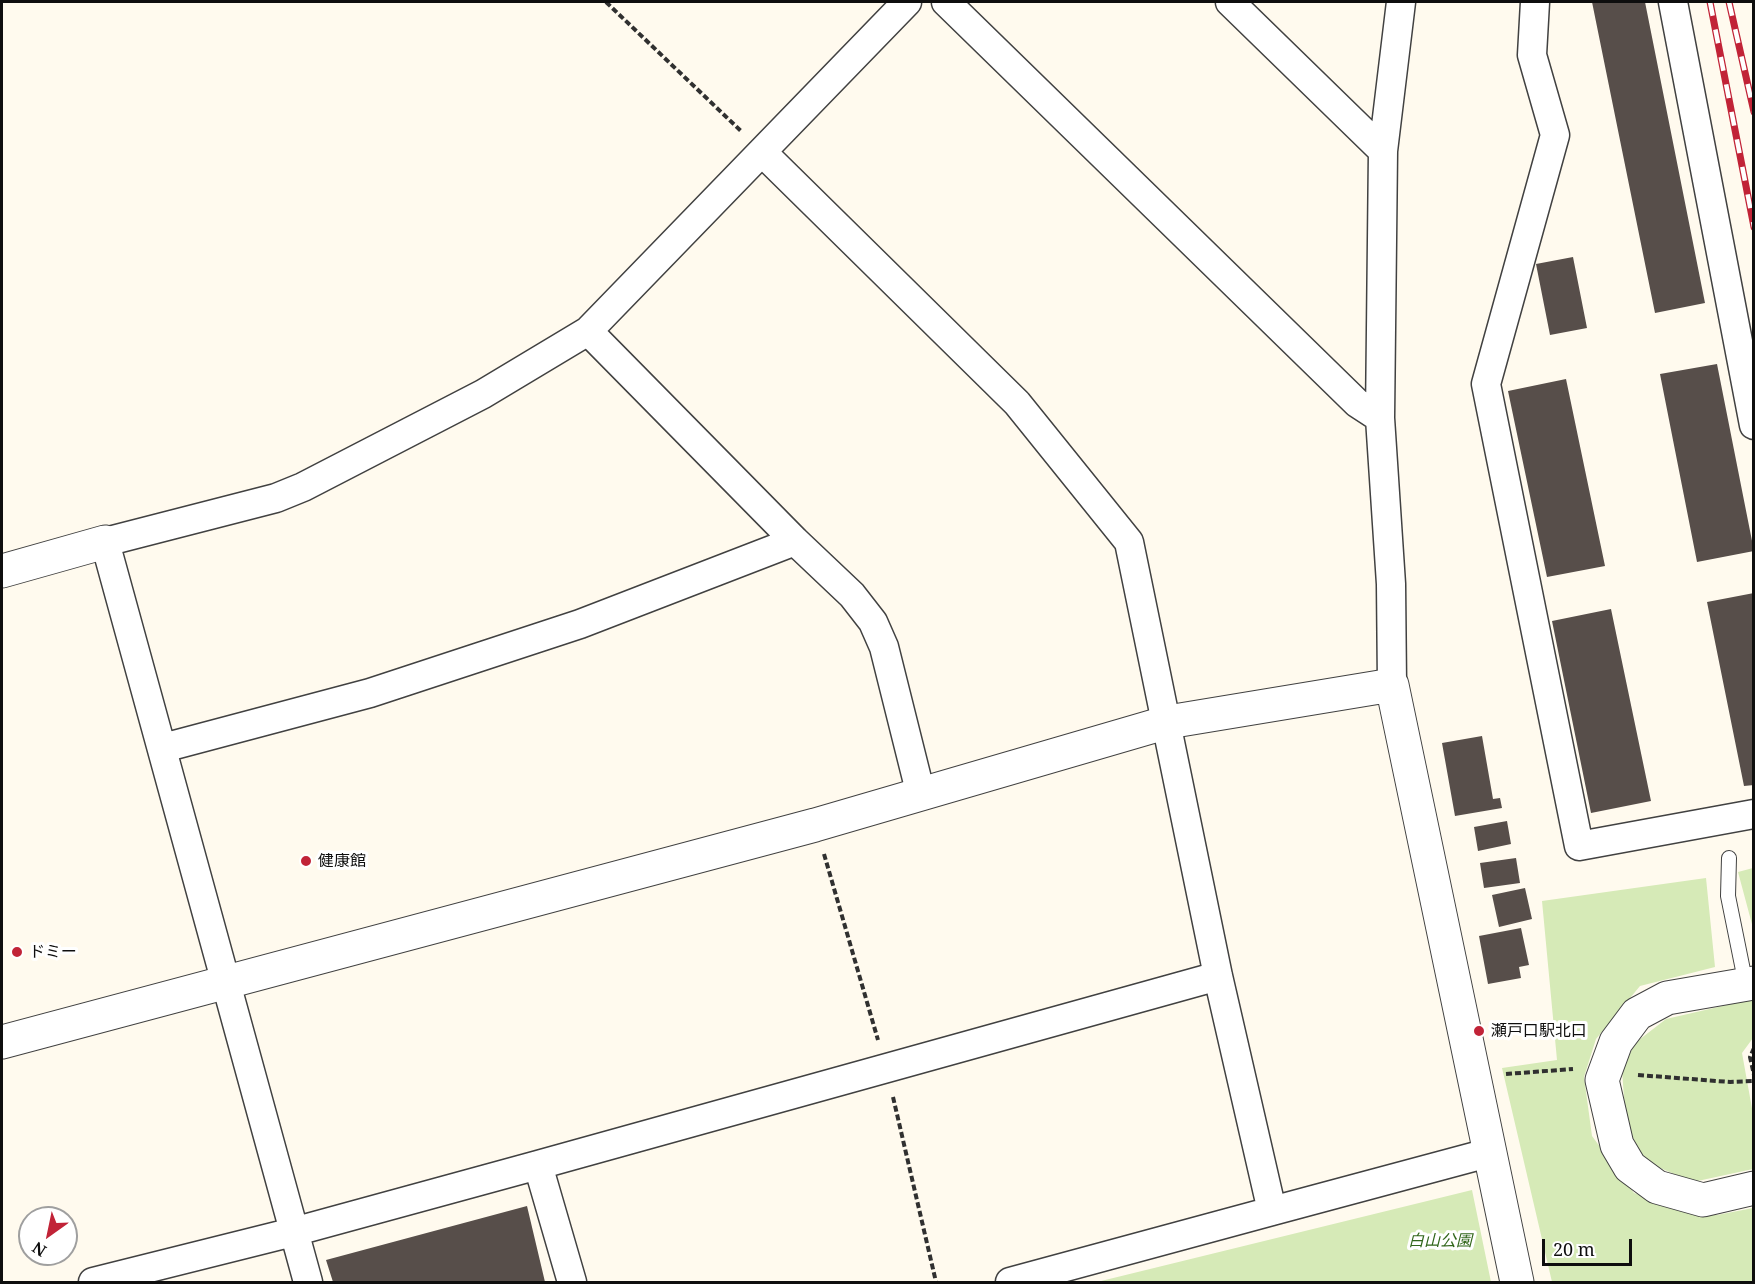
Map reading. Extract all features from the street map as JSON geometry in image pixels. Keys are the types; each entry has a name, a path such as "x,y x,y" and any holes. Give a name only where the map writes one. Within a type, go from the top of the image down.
{"street":[{"path":"2,571 276,498 303,487 483,394 588,331 907,2"},
{"path":"946,2 1357,403 1380,418"},
{"path":"1230,2 1383,151"},
{"path":"1401,2 1383,151 1380,418 1391,584 1392,685 1488,1153 1517,1282"},
{"path":"1535,2 1532,55 1556,135 1486,384 1579,846 1754,814"},
{"path":"1673,2 1754,425"},
{"path":"762,152 1017,403 1129,542 1168,722 1218,976 1272,1211"},
{"path":"588,331 795,541 852,595 873,622 884,647 921,795"},
{"path":"163,748 370,693 558,632 795,541"},
{"path":"105,542 228,983 308,1282"},
{"path":"2,1042 815,825 1168,722 1392,685"},
{"path":"93,1282 293,1232 1218,976"},
{"path":"1750,984 1666,998 1637,1014 1616,1042 1602,1080 1617,1144 1630,1167 1657,1187 1703,1200 1754,1188"},
{"path":"1010,1282 1488,1153"},
{"path":"538,1165 572,1282"}],"lane":[{"path":"1729,858 1728,896 1750,984"}],"path":[{"path":"606,2 762,152"},
{"path":"815,825 886,1069 936,1282"},
{"path":"1754,1048 1750,1057 1754,1075"}],"green space":[{"path":"1754,868 1753,928 1738,872"},
{"path":"1706,878 1715,967 1640,986 1596,1039 1584,1077 1592,1136 1634,1193 1717,1215 1753,1208 1753,1282 1552,1282 1502,1068 1557,1060 1542,901"},
{"path":"1753,999 1753,1038 1742,1053 1753,1114 1753,1169 1693,1182 1646,1162 1626,1125 1622,1070 1635,1043 1666,1019"},
{"name":"白山公園","path":"1472,1190 1491,1282 1097,1282"}],"building":[{"path":"1592,2 1645,2 1705,303 1655,313"},
{"path":"1573,257 1587,328 1550,335 1536,264"},
{"path":"1717,364 1754,551 1697,562 1660,374"},
{"path":"1566,379 1605,566 1547,577 1508,391"},
{"path":"1754,593 1754,785 1744,786 1707,602"},
{"path":"1611,609 1651,801 1591,813 1552,621"},
{"path":"1482,736 1493,799 1500,798 1502,808 1455,816 1442,743"},
{"path":"1507,821 1511,844 1478,851 1474,827"},
{"path":"1516,858 1520,883 1484,888 1480,863"},
{"path":"1525,888 1532,919 1499,927 1492,895"},
{"path":"1521,928 1529,965 1519,967 1521,978 1488,984 1479,936"},
{"path":"527,1206 545,1282 333,1282 326,1260"}],"railway":[{"path":"1710,2 1754,227"},
{"path":"1729,2 1754,112"}],"place":[{"name":"健康館","path":"306,861"},
{"name":"ドミー","path":"17,952"},
{"name":"瀬戸口駅北口","path":"1479,1031"}]}
